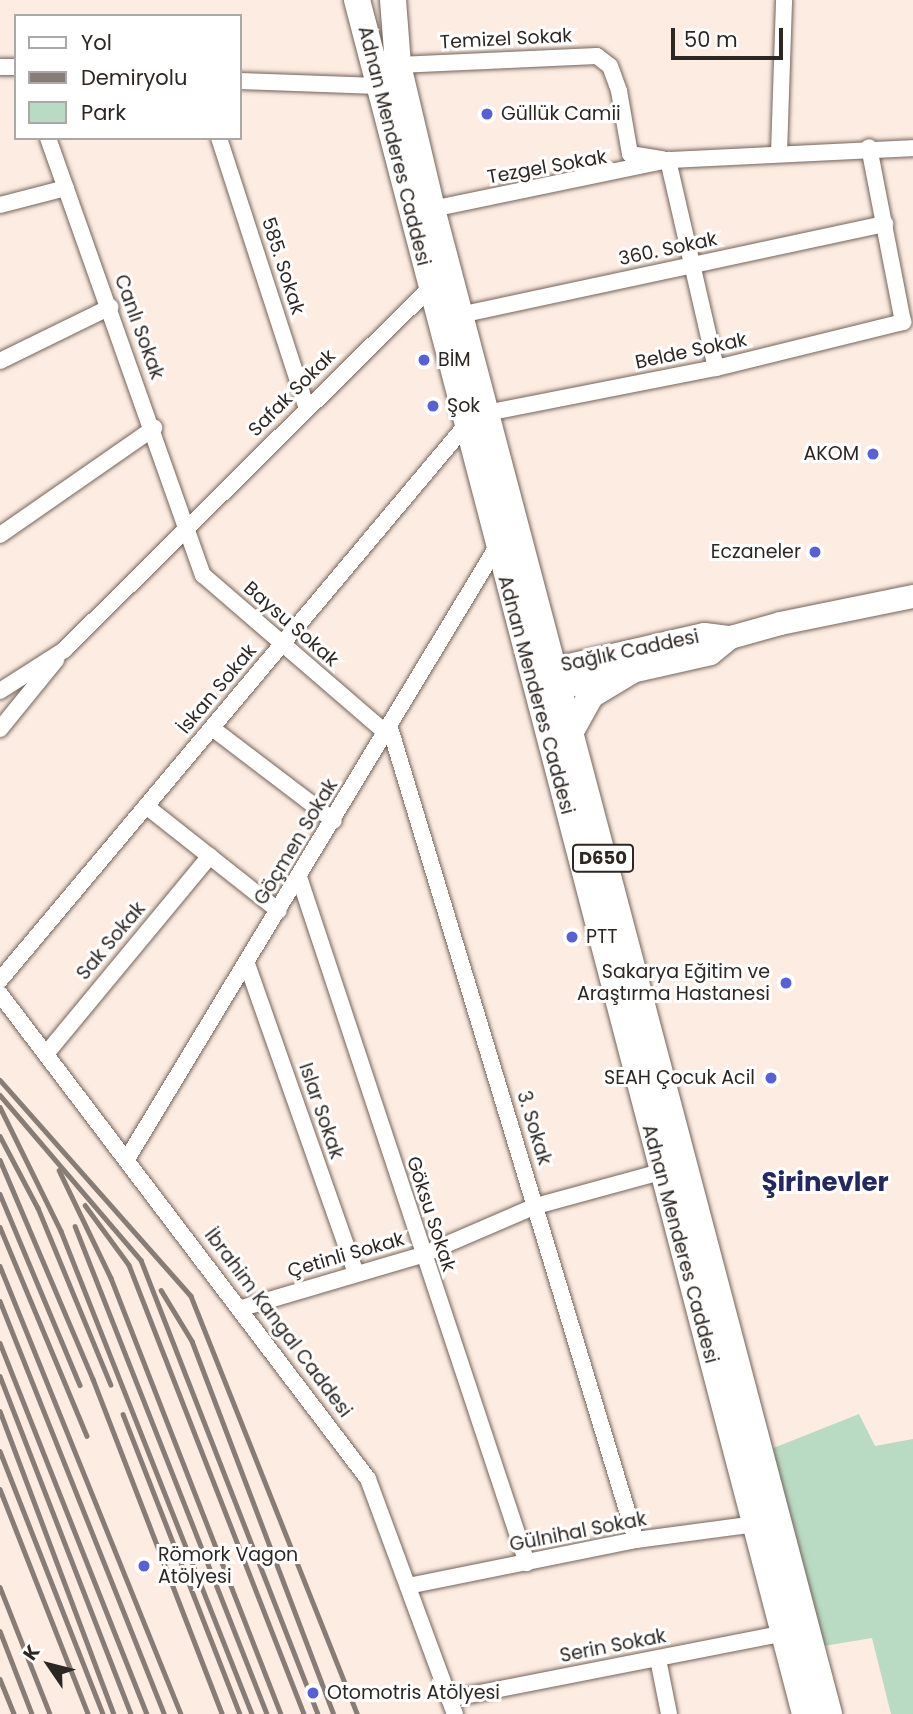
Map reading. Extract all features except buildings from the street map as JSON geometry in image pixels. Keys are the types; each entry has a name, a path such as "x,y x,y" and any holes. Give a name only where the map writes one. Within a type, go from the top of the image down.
{"main road":[{"name":"Adnan Menderes Caddesi","path":"357,0 430,288 541,619 545,680 571,731 829,1714"},
{"name":"Adnan Menderes Caddesi","path":"393,0 398,65 460,314 498,545 545,680 660,1172 805,1714"},
{"name":"Sağlık Caddesi","path":"545,680 601,657 704,634 730,637 913,596"},
{"path":"541,619 564,654 601,657"},
{"name":"Sağlık Caddesi","path":"545,680 631,671 710,653 730,637"},
{"name":"Adnan Menderes Caddesi","path":"571,731 591,695 631,671"}],"street":[{"path":"779,153 784,0"},
{"name":"Temizel Sokak","path":"398,65 597,56 610,66 619,91 630,154 668,160"},
{"path":"242,81 378,86"},
{"name":"Canlı Sokak","path":"49,140 154,428 188,531"},
{"name":"585. Sokak","path":"220,140 306,406"},
{"path":"869,147 885,225"},
{"path":"716,369 668,160 869,147 913,148"},
{"name":"Tezgel Sokak","path":"432,209 668,160"},
{"path":"0,205 66,188"},
{"name":"360. Sokak","path":"460,314 885,225"},
{"name":"Belde Sokak","path":"476,419 716,369 903,321 885,225"},
{"name":"Safak Sokak","path":"64,650 188,531 306,406 430,288"},
{"path":"0,361 110,307"},
{"name":"İskan Sokak","path":"0,980 281,645 476,419"},
{"path":"0,536 154,428"},
{"name":"Baysu Sokak","path":"188,531 203,575 281,645 388,731"},
{"name":"Göçmen Sokak","path":"127,1159 334,821 498,545"},
{"path":"3,686 64,650"},
{"path":"0,729 64,650"},
{"path":"212,728 334,821"},
{"name":"3. Sokak","path":"388,731 536,1206 636,1540"},
{"path":"146,806 279,911"},
{"name":"Sak Sokak","path":"46,1054 210,856"},
{"name":"Göksu Sokak","path":"299,877 422,1255 527,1563"},
{"name":"Islar Sokak","path":"247,964 356,1273"},
{"name":"İbrahim Kangal Caddesi","path":"0,995 242,1308 369,1479 452,1707"},
{"name":"Çetinli Sokak","path":"242,1308 422,1255 536,1206 660,1172"},
{"name":"Gülnihal Sokak","path":"408,1586 636,1540 756,1524"},
{"name":"Serin Sokak","path":"452,1707 658,1659 785,1633"},
{"path":"658,1659 669,1714"}],"green space":[{"path":"859,1414 875,1446 913,1439 913,1714 891,1714 872,1638 824,1646 771,1449"}],"railway":[{"path":"0,1080 191,1296 357,1714"},
{"path":"0,1095 141,1260 318,1714"},
{"path":"0,1107 61,1231 252,1714"},
{"path":"0,1136 38,1208 111,1385"},
{"path":"0,1160 93,1379 222,1714"},
{"path":"59,1170 111,1278 281,1714"},
{"path":"0,1194 80,1385"},
{"path":"85,1205 129,1265 304,1714"},
{"path":"75,1226 267,1714"},
{"path":"0,1227 87,1436"},
{"path":"0,1266 181,1714"},
{"path":"161,1290 192,1341 334,1714"},
{"path":"0,1301 164,1714"},
{"path":"0,1343 147,1714"},
{"path":"0,1376 131,1714"},
{"path":"0,1411 114,1714"},
{"path":"123,1414 240,1714"},
{"path":"0,1451 103,1714"},
{"path":"0,1489 88,1714"},
{"path":"0,1587 50,1714"},
{"path":"0,1631 32,1714"},
{"path":"0,1679 14,1714"}],"place":[{"name":"Güllük Camii","path":"487,114"},
{"name":"BİM","path":"424,360"},
{"name":"Şok","path":"433,406"},
{"name":"AKOM","path":"873,454"},
{"name":"Eczaneler","path":"815,552"},
{"name":"PTT","path":"572,937"},
{"name":"Sakarya Eğitim ve Araştırma Hastanesi","path":"786,983"},
{"name":"SEAH Çocuk Acil","path":"771,1078"},
{"name":"Römork Vagon Atölyesi","path":"144,1566"},
{"name":"Otomotris Atölyesi","path":"313,1693"}],"district":[{"name":"Şirinevler","path":"825,1183"}]}
